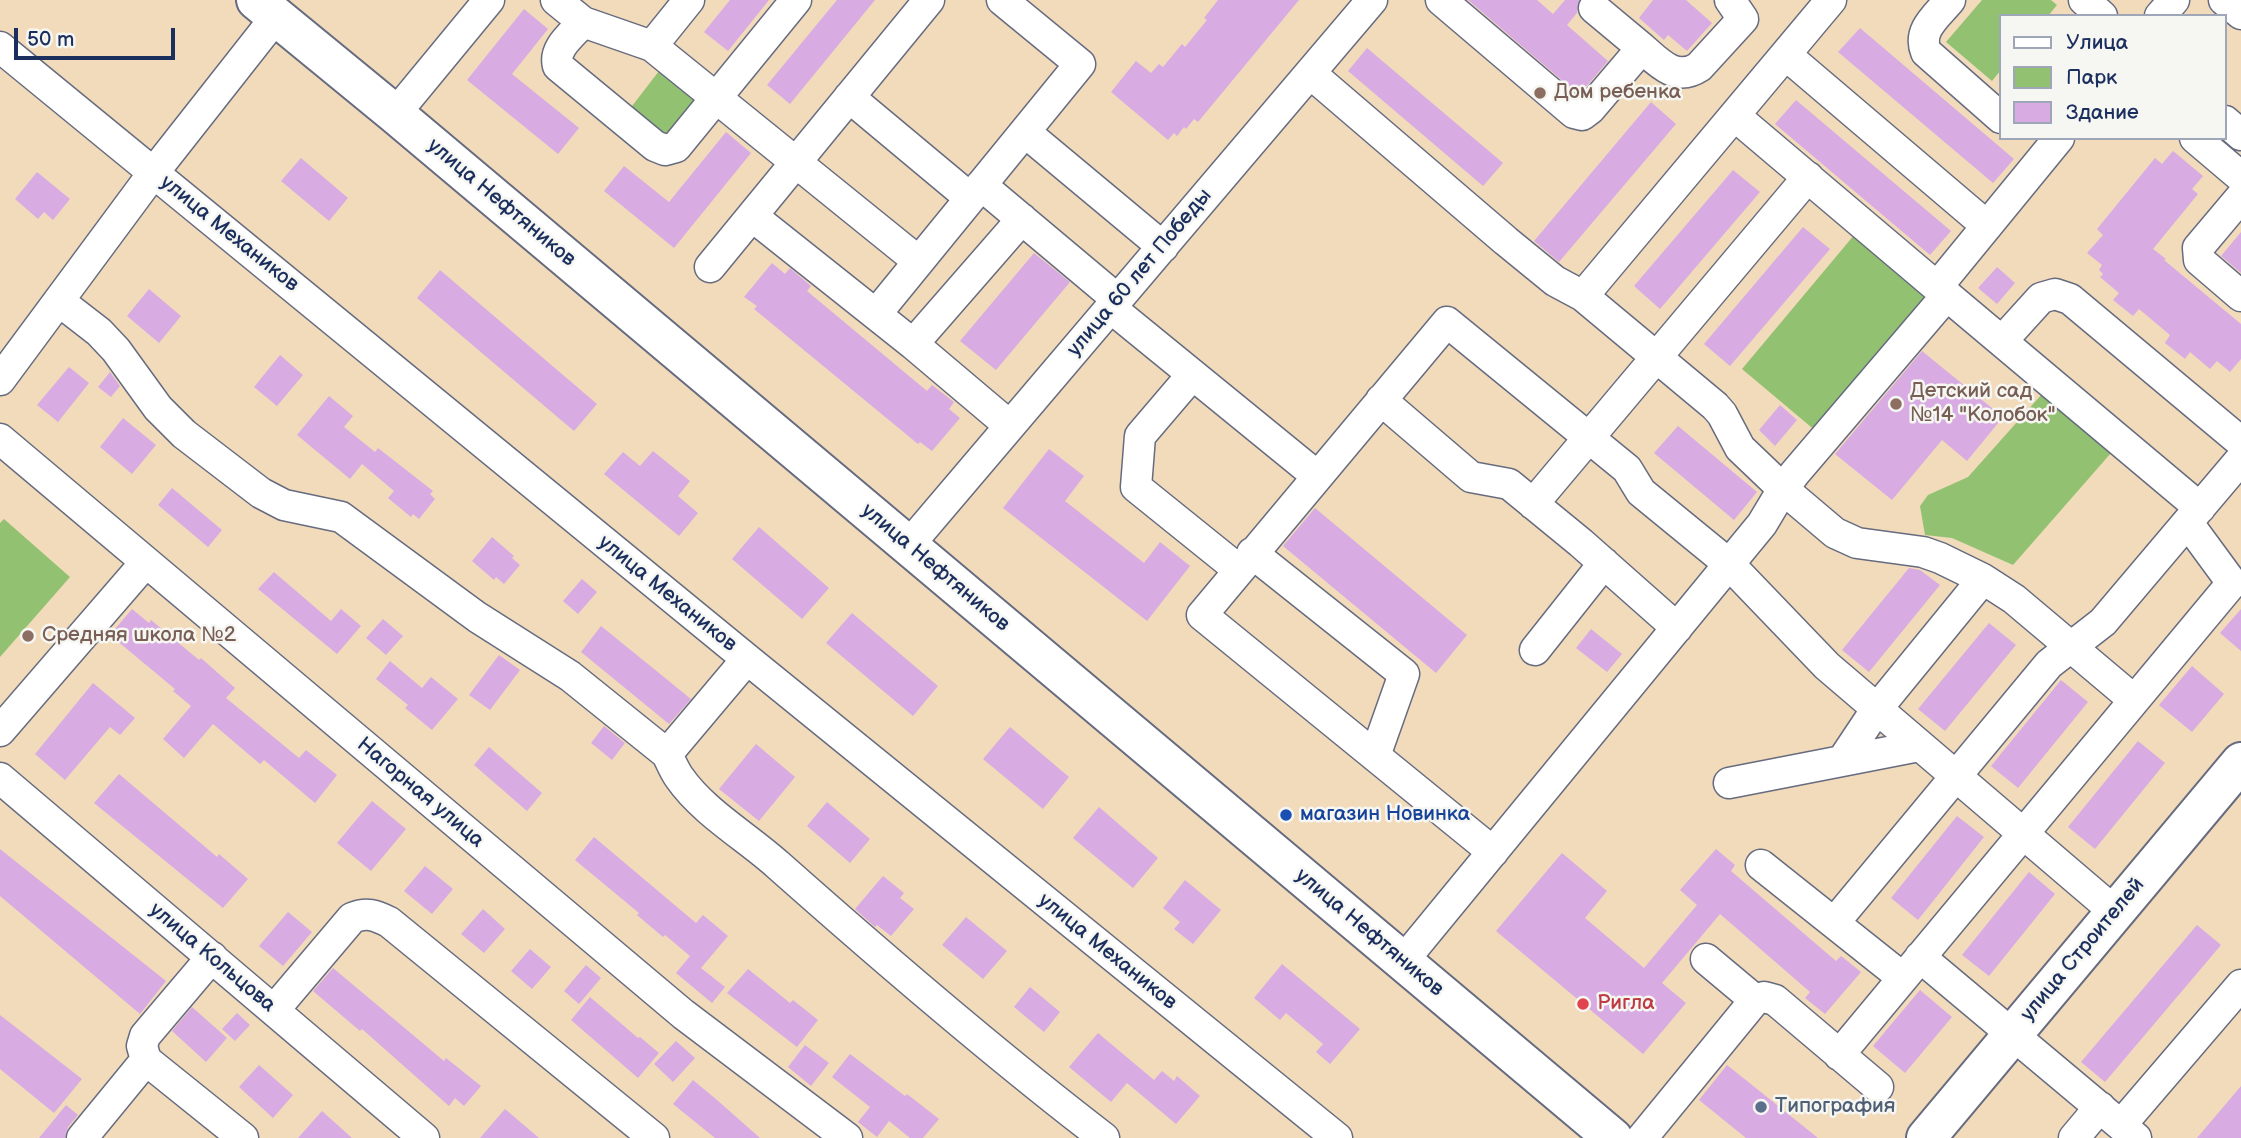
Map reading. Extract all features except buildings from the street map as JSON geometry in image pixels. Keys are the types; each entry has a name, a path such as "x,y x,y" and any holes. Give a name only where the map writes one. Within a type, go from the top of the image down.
{"main road":[{"name":"улица Нефтяников","path":"266,8 1613,1138"},
{"name":"улица Строителей","path":"1926,1138 2241,762"}],"street":[{"path":"395,114 489,0"},
{"path":"556,0 583,22 652,46 918,261"},
{"path":"652,46 690,0"},
{"path":"583,22 559,50 556,58 558,66 656,146 665,150 676,148 796,0"},
{"path":"710,267 929,0"},
{"path":"876,314 1080,64 1002,0"},
{"name":"улица 60 лет Победы","path":"908,546 1372,0"},
{"path":"1441,0 1574,113 1582,115 1642,48"},
{"path":"1594,8 1667,69 1677,73 1692,72 1699,67 1743,19 1731,0"},
{"path":"1583,296 1832,0"},
{"path":"1950,0 1926,28 1923,38 1926,52 2000,117"},
{"path":"2084,0 2100,14"},
{"path":"2162,14 2174,0"},
{"path":"2224,0 2241,14"},
{"path":"0,380 154,172 266,8"},
{"name":"улица Механиков","path":"0,47 1336,1138"},
{"path":"1786,55 1986,226"},
{"path":"1310,73 1555,281 1583,296 1715,406 1740,448 1783,489 1836,533 1857,543 1923,552 1983,579 2014,599 2134,700"},
{"path":"849,97 976,191 1022,219 1192,374 1317,476"},
{"path":"1735,116 2002,341 2194,515 2232,583 1839,1055"},
{"path":"2227,123 2241,135"},
{"path":"1025,132 1163,247"},
{"path":"2197,140 2241,177"},
{"path":"1403,961 1762,524 1783,489 1942,291 2043,144"},
{"path":"1533,504 1808,177"},
{"path":"2241,197 2198,248 2197,254 2199,260 2241,296"},
{"path":"752,216 913,344 1010,426"},
{"path":"913,344 1022,219"},
{"path":"2002,341 2040,298 2055,294 2070,299 2241,442"},
{"path":"59,301 99,332 116,350 158,408 184,434 261,494 284,505 341,517 477,617 570,676 667,754 678,776 694,796 984,1042 1104,1138"},
{"path":"1493,852 1202,615 1447,322 1627,469 1641,492 1729,564 1812,652 1876,710 2115,912"},
{"path":"1192,374 1140,436 1136,486 1404,674 1376,756"},
{"path":"1381,400 1471,477 1509,484 1677,628"},
{"name":"Нагорная улица","path":"0,439 682,1014 847,1138"},
{"path":"1834,923 2049,663 2103,622 2194,515 2235,475"},
{"path":"0,731 146,562"},
{"path":"1535,650 1604,563"},
{"path":"1842,761 1876,710 1983,579"},
{"path":"667,754 747,659"},
{"path":"1729,783 1919,746"},
{"name":"улица Кольцова","path":"0,778 424,1138"},
{"path":"1760,865 1834,923 1912,967 2012,1034 2119,1123"},
{"path":"274,1010 352,918 364,914 374,915 389,922 654,1138"},
{"path":"212,957 145,1037 142,1046 146,1060 243,1138"},
{"path":"1706,959 1755,1000"},
{"path":"2074,1138 2119,1123 2241,985"},
{"path":"1642,1138 1755,1000 1764,996 1774,1000 1878,1087"},
{"path":"82,1138 146,1060"}],"green space":[{"path":"1982,0 2051,0 2057,5 2050,14 2000,14 2000,71 1992,81 1946,42"},
{"path":"659,71 699,102 668,141 629,110"},
{"path":"1855,234 1931,299 1817,432 1742,369"},
{"path":"2042,394 2111,453 2013,565 1952,538 1925,535 1920,506 1928,495 1968,477"},
{"path":"4,519 70,577 0,657 0,523"}],"place":[{"name":"Дом ребенка","path":"1540,93"},
{"name":"Детский сад №14 \"Колобок\"","path":"1896,404"},
{"name":"Средняя школа №2","path":"28,636"},
{"name":"магазин Новинка","path":"1286,815"},
{"name":"Ригла","path":"1583,1004"},
{"name":"Типография","path":"1761,1107"}]}
